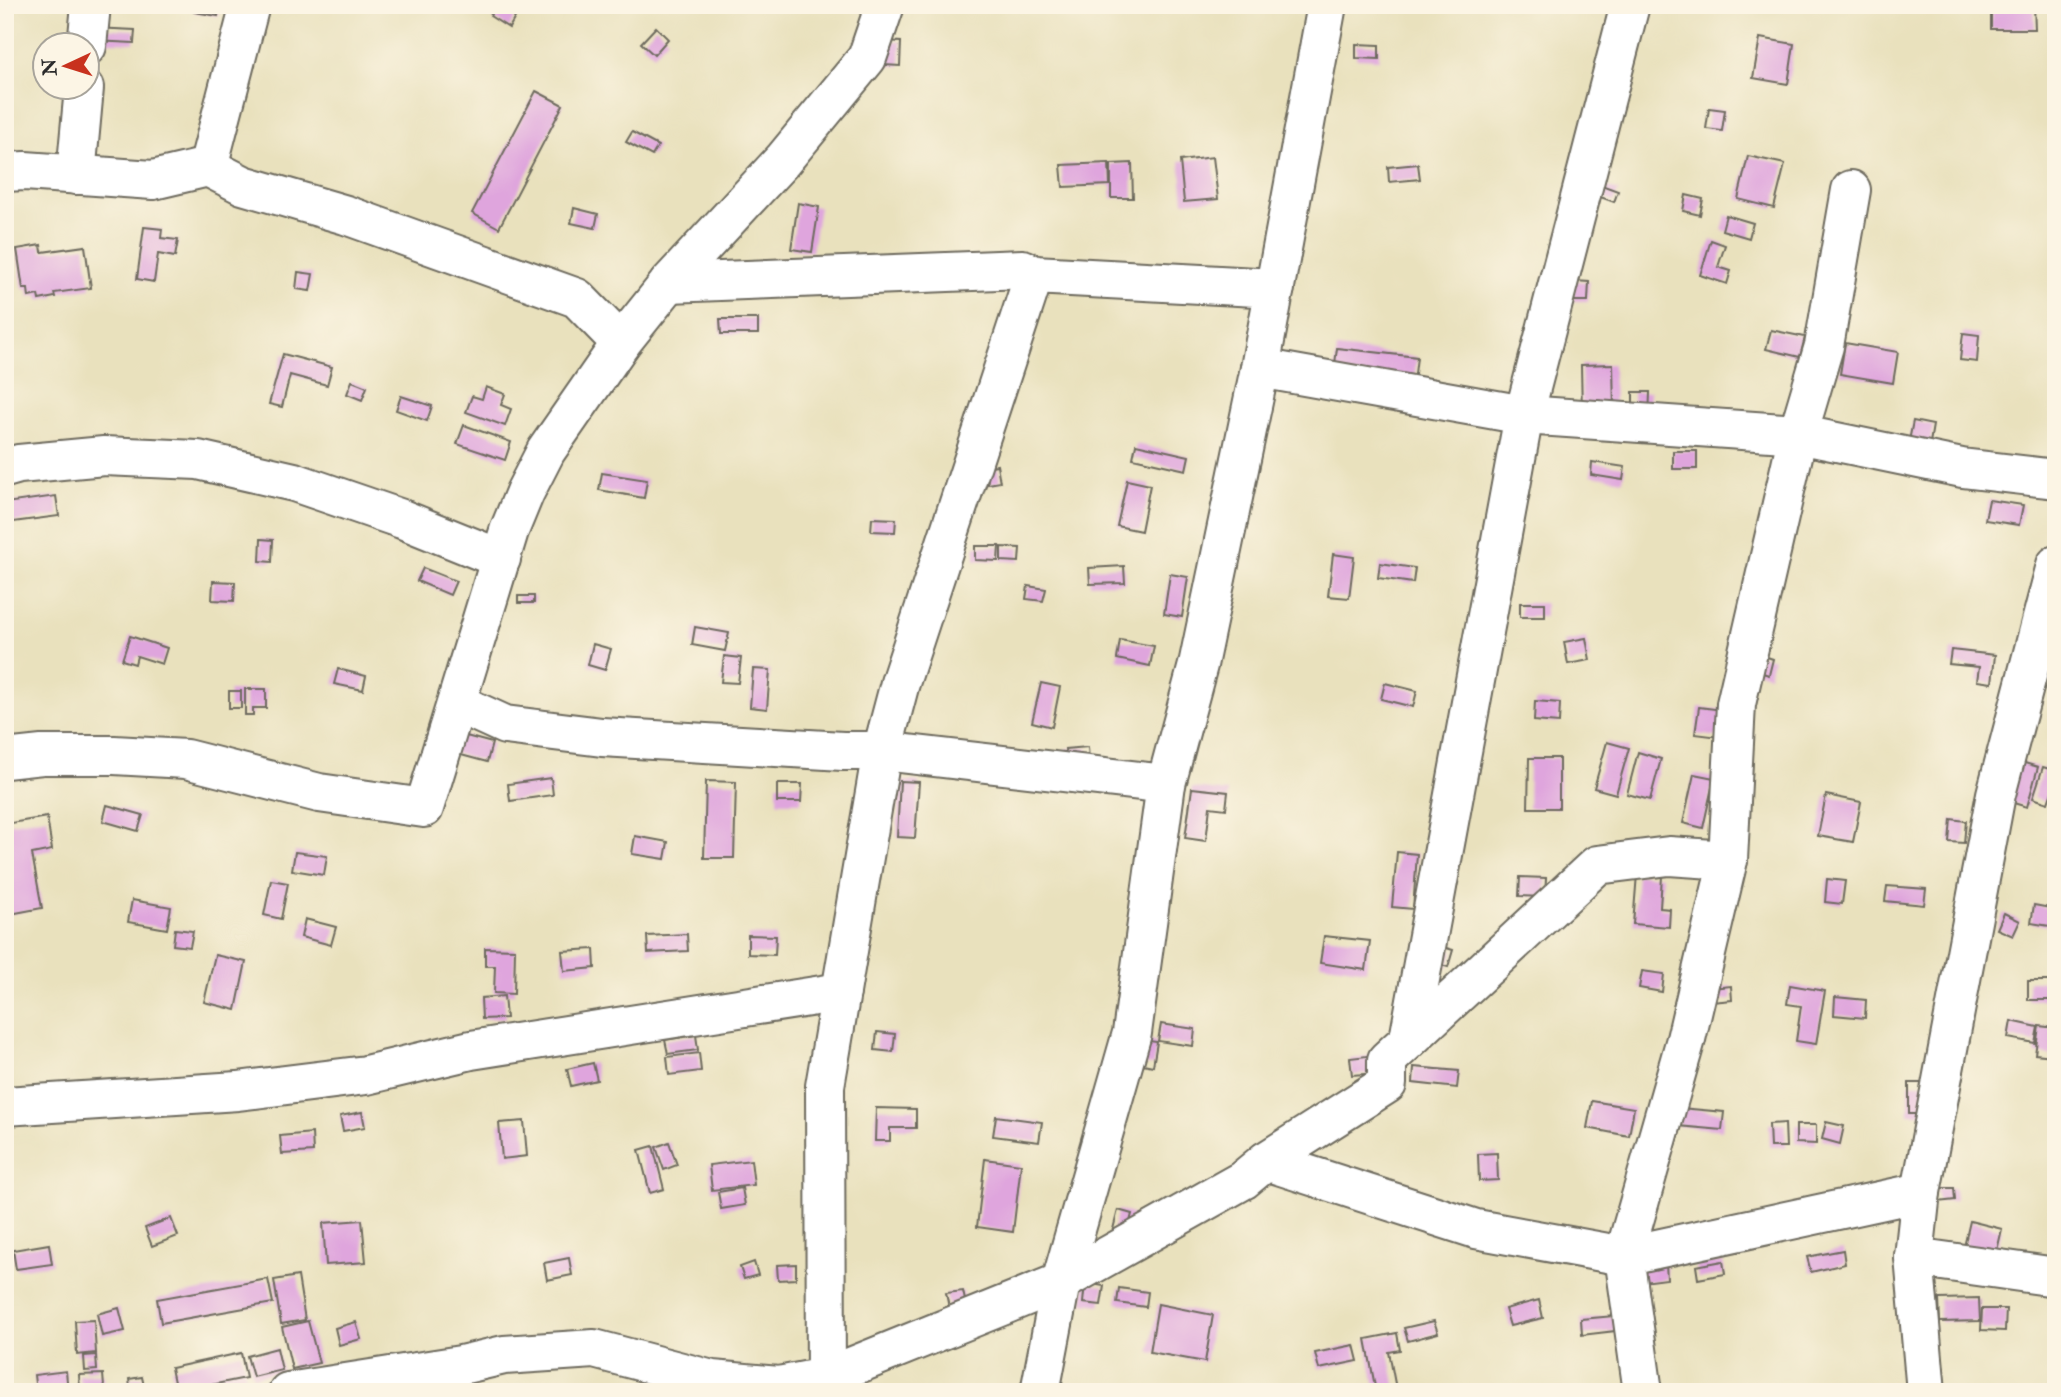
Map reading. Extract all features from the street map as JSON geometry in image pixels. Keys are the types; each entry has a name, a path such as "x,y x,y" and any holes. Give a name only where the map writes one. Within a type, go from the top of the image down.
{"street":[{"path":"88,32 91,5"},
{"path":"208,166 250,5"},
{"path":"5,759 42,755 114,755 187,759 319,793 424,808 500,559 525,492 546,451 621,342 669,283 783,160 867,58 885,5"},
{"path":"1040,1392 1061,1282 1132,1032 1166,784 1198,666 1260,368 1327,5"},
{"path":"1409,1039 1524,415 1630,5"},
{"path":"76,175 83,102"},
{"path":"5,172 153,180 208,166 243,185 346,215 577,298 621,342"},
{"path":"1643,1392 1624,1256 1686,1039 1728,860 1736,704 1798,434 1824,346 1851,190"},
{"path":"669,283 1023,269 1034,275 1275,288"},
{"path":"826,1385 825,1086 882,751 900,683 1034,275"},
{"path":"1260,368 1524,415 1798,434 1962,468 2056,479"},
{"path":"5,468 19,464 104,456 198,460 294,482 402,519 500,559"},
{"path":"1926,1392 1914,1257 1921,1192 1996,794 2056,565"},
{"path":"457,703 505,725 602,737 882,751 1166,784"},
{"path":"288,1392 461,1365 504,1354 594,1349 712,1380 779,1386 826,1385 1061,1282 1243,1180 1266,1161 1387,1084 1387,1059 1597,865 1669,856 1728,860"},
{"path":"5,1106 238,1091 366,1076 471,1050 841,992"},
{"path":"1266,1161 1476,1229 1624,1256 1921,1192"},
{"path":"1914,1257 2056,1277"}],"building":[{"path":"195,5 220,5 218,16 194,12"},
{"path":"496,5 503,5 517,14 509,28 490,16"},
{"path":"1061,5 1080,5 1079,12 1060,8"},
{"path":"1991,5 2034,5 2035,29 1991,29"},
{"path":"656,27 668,39 654,55 641,43"},
{"path":"94,28 135,30 134,43 102,41 102,32 94,32"},
{"path":"1760,38 1794,44 1788,84 1753,78"},
{"path":"886,41 901,42 900,66 884,65"},
{"path":"1356,44 1379,45 1379,59 1356,58"},
{"path":"536,91 563,105 499,228 472,213"},
{"path":"1709,108 1725,110 1722,131 1706,129"},
{"path":"632,132 658,146 652,156 626,142"},
{"path":"1748,156 1785,164 1774,208 1738,199"},
{"path":"1213,157 1218,199 1184,202 1180,161"},
{"path":"1109,163 1110,185 1063,187 1061,165"},
{"path":"1132,163 1133,198 1111,198 1111,164"},
{"path":"1418,164 1420,179 1389,182 1388,167"},
{"path":"1596,183 1618,191 1614,202 1592,194"},
{"path":"1686,195 1703,199 1700,215 1683,211"},
{"path":"798,203 819,207 812,252 791,249"},
{"path":"574,208 598,214 595,228 571,223"},
{"path":"1726,215 1753,223 1749,238 1722,230"},
{"path":"144,227 162,229 161,238 178,240 175,257 158,254 154,282 137,279"},
{"path":"1711,240 1725,245 1718,267 1731,271 1727,284 1700,275"},
{"path":"41,245 42,252 85,246 91,288 54,293 55,297 39,300 38,295 29,297 28,289 23,289 17,249"},
{"path":"298,272 313,274 310,291 296,289"},
{"path":"1575,281 1589,282 1588,301 1574,301"},
{"path":"720,319 758,319 758,334 721,334"},
{"path":"1771,330 1805,337 1800,357 1766,349"},
{"path":"1963,333 1979,335 1977,362 1960,360"},
{"path":"1845,343 1898,352 1893,383 1840,374"},
{"path":"1337,348 1417,357 1414,382 1334,372"},
{"path":"283,354 332,367 327,385 290,375 282,407 269,404"},
{"path":"1613,364 1614,411 1582,412 1581,365"},
{"path":"352,381 367,387 362,400 347,394"},
{"path":"486,387 505,394 501,405 511,409 505,426 466,412 472,396 482,399"},
{"path":"1633,392 1650,392 1649,419 1633,419"},
{"path":"401,396 432,406 427,421 396,410"},
{"path":"1913,421 1933,425 1928,455 1907,451"},
{"path":"464,425 511,442 505,460 457,444"},
{"path":"1136,444 1189,456 1186,470 1133,458"},
{"path":"1673,451 1697,451 1697,469 1673,469"},
{"path":"1592,462 1625,467 1623,480 1591,475"},
{"path":"997,465 1000,482 988,484 985,467"},
{"path":"602,473 647,480 644,498 599,490"},
{"path":"1127,480 1150,485 1141,531 1117,526"},
{"path":"56,496 59,516 5,523 5,503"},
{"path":"1989,500 2023,505 2019,525 1985,520"},
{"path":"872,518 896,519 895,532 871,531"},
{"path":"261,539 273,540 272,562 260,561"},
{"path":"975,546 999,546 998,561 975,560"},
{"path":"1001,547 1020,548 1019,562 1001,561"},
{"path":"1333,554 1354,557 1349,598 1328,596"},
{"path":"1380,563 1415,568 1413,583 1378,578"},
{"path":"1124,566 1125,583 1090,584 1089,568"},
{"path":"423,568 456,581 450,595 417,581"},
{"path":"1170,574 1188,577 1182,617 1164,614"},
{"path":"213,581 235,582 234,601 212,600"},
{"path":"1028,586 1046,589 1043,601 1026,599"},
{"path":"518,596 534,596 534,603 518,603"},
{"path":"1520,603 1545,603 1545,617 1520,617"},
{"path":"695,627 729,633 725,651 692,645"},
{"path":"130,636 167,648 162,664 137,656 135,664 122,660"},
{"path":"1586,638 1590,660 1568,664 1564,642"},
{"path":"1120,640 1154,646 1150,666 1117,659"},
{"path":"593,644 611,649 605,670 588,665"},
{"path":"1951,650 1995,655 1992,683 1977,681 1979,667 1949,664"},
{"path":"1761,655 1773,659 1769,675 1756,671"},
{"path":"724,656 741,658 738,683 721,682"},
{"path":"338,669 366,676 363,690 334,684"},
{"path":"753,669 770,670 767,709 750,707"},
{"path":"1041,683 1060,687 1052,727 1032,722"},
{"path":"1385,683 1417,691 1413,707 1381,699"},
{"path":"245,689 266,689 266,708 253,708 253,715 245,715"},
{"path":"229,691 241,691 241,708 229,708"},
{"path":"1535,701 1560,703 1559,723 1534,721"},
{"path":"1699,707 1723,710 1719,737 1695,734"},
{"path":"455,733 492,743 487,762 450,752"},
{"path":"1607,742 1629,748 1616,794 1594,788"},
{"path":"1088,747 1090,770 1067,772 1065,749"},
{"path":"1638,752 1661,759 1650,800 1627,794"},
{"path":"1529,758 1559,758 1559,808 1528,808"},
{"path":"2018,761 2038,767 2027,807 2007,801"},
{"path":"2043,767 2056,771 2056,790 2053,789 2048,803 2033,798"},
{"path":"1694,774 1714,778 1703,828 1683,823"},
{"path":"551,778 553,795 510,801 508,784"},
{"path":"706,781 736,782 734,858 704,858"},
{"path":"900,781 919,782 915,838 897,837"},
{"path":"777,784 802,784 801,802 777,802"},
{"path":"1192,788 1228,792 1226,809 1210,807 1206,841 1185,838"},
{"path":"1826,795 1861,802 1853,842 1818,836"},
{"path":"107,805 143,815 138,831 103,821"},
{"path":"47,817 52,850 32,854 42,908 5,915 5,824"},
{"path":"1951,819 1966,821 1964,843 1949,842"},
{"path":"635,836 668,842 665,859 632,854"},
{"path":"295,852 327,856 324,875 292,870"},
{"path":"1397,852 1417,854 1413,909 1392,907"},
{"path":"1637,874 1662,876 1660,908 1670,909 1669,927 1633,924"},
{"path":"1520,877 1546,878 1545,897 1519,896"},
{"path":"1827,879 1845,881 1842,904 1825,902"},
{"path":"271,880 288,883 281,919 264,915"},
{"path":"1887,886 1926,889 1924,905 1885,901"},
{"path":"132,900 171,907 167,929 128,922"},
{"path":"2034,905 2056,909 2056,927 2031,923"},
{"path":"2004,913 2020,921 2013,936 1997,929"},
{"path":"305,919 336,927 331,945 301,937"},
{"path":"175,929 193,931 190,947 173,945"},
{"path":"687,934 688,951 648,953 647,936"},
{"path":"748,935 776,936 775,955 748,954"},
{"path":"1324,936 1370,941 1366,970 1320,963"},
{"path":"1436,945 1453,950 1448,967 1431,962"},
{"path":"485,948 515,949 514,994 494,993 495,966 485,966"},
{"path":"594,949 595,968 564,971 562,951"},
{"path":"215,955 246,962 236,1010 204,1002"},
{"path":"1642,971 1664,974 1662,992 1639,988"},
{"path":"2028,981 2052,981 2052,1000 2028,1000"},
{"path":"1790,985 1825,991 1816,1044 1796,1041 1801,1006 1787,1004"},
{"path":"1731,986 1732,1000 1702,1003 1701,989"},
{"path":"504,996 506,1018 482,1019 481,998"},
{"path":"1835,997 1866,1000 1865,1018 1834,1015"},
{"path":"2011,1021 2038,1027 2035,1043 2008,1038"},
{"path":"1161,1024 1195,1029 1193,1046 1158,1041"},
{"path":"2039,1026 2056,1028 2053,1056 2035,1054"},
{"path":"877,1032 895,1034 893,1052 875,1050"},
{"path":"696,1035 698,1050 668,1054 665,1040"},
{"path":"1141,1040 1157,1042 1153,1066 1138,1063"},
{"path":"699,1053 701,1071 669,1075 667,1057"},
{"path":"1375,1055 1377,1073 1352,1075 1350,1058"},
{"path":"593,1063 597,1080 571,1086 567,1069"},
{"path":"1414,1067 1459,1071 1457,1088 1413,1083"},
{"path":"1909,1083 1927,1083 1927,1114 1909,1114"},
{"path":"1592,1101 1634,1108 1629,1136 1587,1128"},
{"path":"876,1108 916,1109 916,1128 890,1128 890,1141 875,1141"},
{"path":"1680,1108 1724,1112 1722,1130 1678,1126"},
{"path":"362,1112 365,1127 343,1131 340,1116"},
{"path":"996,1116 1042,1122 1039,1142 993,1136"},
{"path":"524,1121 527,1156 502,1159 499,1123"},
{"path":"1826,1122 1844,1126 1840,1144 1822,1139"},
{"path":"1785,1123 1786,1147 1770,1147 1769,1124"},
{"path":"1796,1125 1816,1125 1816,1144 1796,1143"},
{"path":"312,1133 313,1152 282,1154 280,1136"},
{"path":"669,1142 677,1165 664,1170 656,1147"},
{"path":"653,1146 664,1189 650,1193 639,1150"},
{"path":"1497,1153 1498,1180 1479,1181 1478,1154"},
{"path":"985,1159 1021,1164 1013,1232 977,1227"},
{"path":"751,1160 754,1185 712,1190 709,1165"},
{"path":"742,1188 745,1205 721,1209 718,1192"},
{"path":"1937,1188 1954,1188 1955,1200 1938,1202"},
{"path":"1118,1210 1132,1214 1125,1241 1111,1237"},
{"path":"171,1218 178,1236 152,1246 145,1228"},
{"path":"362,1220 366,1262 326,1265 323,1223"},
{"path":"1970,1221 2002,1229 1996,1255 1964,1247"},
{"path":"49,1244 52,1264 16,1269 13,1250"},
{"path":"1843,1250 1845,1264 1811,1272 1807,1257"},
{"path":"569,1258 572,1275 547,1280 544,1263"},
{"path":"1723,1261 1725,1274 1698,1279 1696,1266"},
{"path":"754,1262 758,1275 744,1279 740,1267"},
{"path":"796,1264 796,1279 778,1280 777,1265"},
{"path":"1666,1264 1667,1279 1636,1283 1634,1267"},
{"path":"298,1276 305,1320 281,1324 274,1280"},
{"path":"268,1279 273,1303 161,1323 157,1299"},
{"path":"1085,1283 1104,1286 1101,1305 1083,1303"},
{"path":"1119,1288 1148,1292 1146,1307 1117,1303"},
{"path":"963,1291 966,1305 949,1308 946,1293"},
{"path":"1979,1298 1980,1321 1940,1322 1939,1299"},
{"path":"1539,1300 1543,1318 1510,1326 1505,1309"},
{"path":"1158,1304 1213,1315 1205,1362 1150,1352"},
{"path":"119,1308 125,1331 102,1336 97,1314"},
{"path":"1982,1309 2006,1309 2005,1331 1981,1330"},
{"path":"1614,1316 1615,1331 1582,1335 1581,1319"},
{"path":"94,1320 96,1353 77,1355 75,1321"},
{"path":"308,1321 319,1363 292,1369 282,1327"},
{"path":"1434,1321 1438,1333 1408,1341 1404,1328"},
{"path":"356,1322 361,1339 339,1345 335,1328"},
{"path":"1397,1333 1400,1350 1389,1352 1396,1389 1376,1392 1366,1339"},
{"path":"1354,1345 1358,1361 1319,1369 1315,1353"},
{"path":"277,1348 282,1370 253,1377 247,1356"},
{"path":"241,1353 246,1378 176,1392 171,1368"},
{"path":"96,1355 97,1370 85,1371 84,1356"},
{"path":"66,1371 68,1392 36,1392 34,1375"},
{"path":"103,1374 104,1387 80,1389 79,1375"},
{"path":"142,1377 144,1386 130,1387 129,1379"}]}
